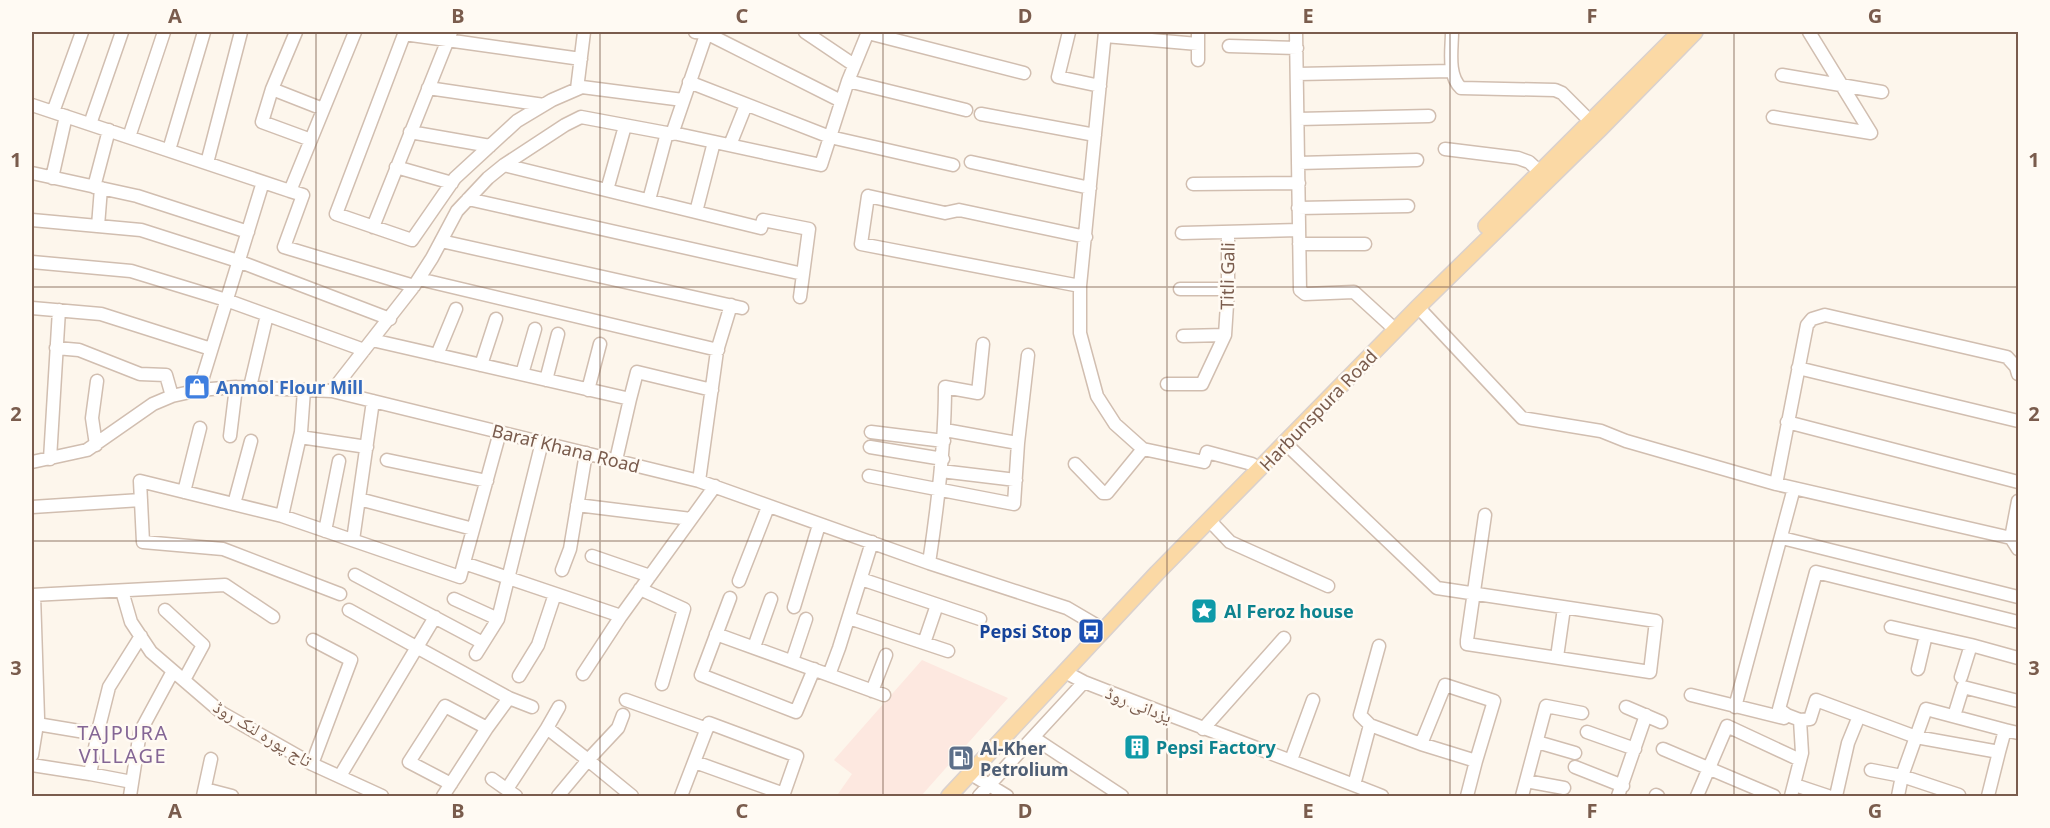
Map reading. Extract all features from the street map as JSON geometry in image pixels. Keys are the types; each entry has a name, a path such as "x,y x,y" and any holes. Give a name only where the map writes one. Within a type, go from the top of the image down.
{"main road":[{"name":"Harbunspura Road","path":"949,796 1065,672 1154,570 1252,464 1389,324 1415,304 1650,70 1680,32"},
{"name":"Harbunspura Road","path":"936,796 1096,625 1210,521 1590,121 1695,32"}],"street":[{"path":"52,112 82,32"},
{"path":"90,124 122,32"},
{"path":"129,137 164,32"},
{"path":"169,150 204,32"},
{"path":"207,163 241,32"},
{"path":"296,32 272,89 262,122 311,140"},
{"path":"290,191 355,32"},
{"path":"577,89 584,32"},
{"path":"648,200 689,82 703,32 842,101"},
{"path":"805,32 854,65"},
{"path":"332,391 416,283 457,211 488,178 504,165 581,117 730,145 820,165 848,81 868,32 1024,73"},
{"path":"1069,32 1053,76 1101,86"},
{"path":"1296,32 1298,208 1302,293 1354,292 1389,324"},
{"path":"1452,32 1452,71 1456,84 1461,88 1555,90 1562,93 1590,121"},
{"path":"1773,117 1871,133 1809,32"},
{"path":"580,59 449,36 405,33 336,214 412,240 452,183 517,121 544,105 582,87 683,100"},
{"path":"1198,60 1198,38 1105,34 1080,286 1080,333 1097,396 1115,424 1143,449 1204,462 1207,452 1252,464"},
{"path":"372,227 449,36"},
{"path":"1229,46 1297,48"},
{"path":"1297,74 1452,71"},
{"path":"1782,75 1882,92"},
{"path":"848,81 966,110"},
{"path":"689,82 830,137 953,165"},
{"path":"428,88 544,105"},
{"path":"272,89 323,109"},
{"path":"32,105 303,195 284,247 416,283 717,350"},
{"path":"730,145 746,105"},
{"path":"981,114 1095,135"},
{"path":"52,178 66,116"},
{"path":"1298,119 1429,116"},
{"path":"607,190 625,126"},
{"path":"98,226 98,187 109,130"},
{"path":"410,132 490,146"},
{"path":"696,212 714,142"},
{"path":"1445,149 1518,158 1529,162 1540,172"},
{"path":"1298,163 1417,160"},
{"path":"971,162 1090,188"},
{"path":"504,165 761,228 763,220 809,229 800,297"},
{"path":"396,167 452,183"},
{"path":"32,173 137,196 248,232"},
{"path":"199,390 263,182"},
{"path":"1193,184 1299,183"},
{"path":"1080,286 861,244 868,196 945,213 959,210 1086,237"},
{"path":"468,199 803,274"},
{"path":"1298,208 1408,206"},
{"path":"32,220 141,230 238,261 390,319"},
{"name":"Titli Gali","path":"1167,384 1202,384 1225,335 1228,289 1227,233 1299,230"},
{"path":"1182,233 1227,233"},
{"path":"441,241 736,306 717,350 699,481"},
{"path":"1299,244 1365,244"},
{"path":"32,262 131,271 368,345 437,355 630,399"},
{"path":"1180,289 1228,289"},
{"path":"1415,304 1522,418 1601,431 1626,441 1776,484 2011,538 2019,549"},
{"path":"32,308 101,314 211,349"},
{"path":"437,355 456,309"},
{"path":"50,459 59,310"},
{"path":"250,387 267,315"},
{"path":"1776,484 1806,325 1812,319 1825,315 2007,357 2019,374"},
{"path":"482,365 496,319"},
{"path":"522,374 535,329"},
{"path":"546,380 558,334"},
{"path":"1183,336 1225,335"},
{"path":"588,390 600,344"},
{"path":"929,563 945,435 945,387 978,393 983,344"},
{"path":"56,348 79,350 140,374 166,375 172,396"},
{"path":"869,476 1014,504 1028,355"},
{"path":"1798,368 2019,421"},
{"path":"616,460 637,372 712,390"},
{"path":"96,445 92,418 97,381"},
{"path":"230,436 236,387"},
{"name":"Baraf Khana Road","path":"32,462 87,450 153,404 172,396 199,390 236,387 332,391 699,481 929,563 1067,608 1096,625"},
{"path":"282,516 300,437 304,390"},
{"path":"353,540 373,401"},
{"path":"1787,422 2019,482"},
{"path":"184,492 200,428"},
{"path":"340,594 223,549 143,542 141,481 282,516 460,577 500,432"},
{"path":"871,432 945,435 1018,443"},
{"path":"300,437 367,447"},
{"path":"234,504 251,441"},
{"path":"476,654 498,619 542,442"},
{"path":"1285,443 1429,583 1437,588 1473,594 1564,608 1656,621 1651,670 1647,672 1467,644 1473,594 1485,515"},
{"path":"870,447 1016,480"},
{"path":"1075,464 1103,493 1107,492 1143,449"},
{"path":"562,570 570,549 586,453"},
{"path":"387,460 487,481"},
{"path":"325,531 339,461"},
{"path":"583,674 621,615 715,486"},
{"path":"1735,707 1794,488"},
{"path":"32,507 141,500"},
{"path":"359,500 473,529"},
{"path":"2011,538 2019,501"},
{"path":"577,505 691,519"},
{"path":"739,581 768,507"},
{"path":"1210,521 1230,542 1328,586"},
{"path":"794,607 819,525"},
{"path":"1782,538 2019,597"},
{"path":"829,675 872,542"},
{"path":"592,556 650,576"},
{"path":"464,563 621,615"},
{"path":"1999,752 1916,737 1816,700 1810,719 1800,720 1787,716 1779,709 1816,572 2019,622"},
{"path":"355,575 483,643"},
{"path":"861,579 980,619"},
{"path":"32,755 36,719 33,595 225,585 273,617"},
{"path":"640,589 684,609 662,684"},
{"name":"تاج پورہ لنک روڈ","path":"122,591 131,622 151,652 222,713 312,764 382,796"},
{"path":"519,676 538,645 555,594"},
{"path":"730,598 701,675 795,716 814,669"},
{"path":"454,599 498,619"},
{"path":"754,647 771,599"},
{"path":"924,643 937,605"},
{"path":"1557,657 1564,608"},
{"path":"165,610 203,645 184,680"},
{"path":"349,610 509,698 532,707"},
{"path":"340,776 435,617"},
{"path":"849,618 948,651"},
{"path":"792,661 806,619"},
{"path":"1891,627 2019,658"},
{"path":"716,634 878,693 886,655"},
{"path":"1918,669 1926,635"},
{"path":"90,774 109,687 141,636"},
{"path":"1203,729 1284,638"},
{"path":"312,764 351,660 313,640"},
{"path":"1961,677 1971,645"},
{"path":"1379,646 1360,715 1370,725 1476,762"},
{"path":"130,796 140,732 173,671"},
{"name":"یزدانی روڈ","path":"1065,672 1084,682 1203,729 1291,760 1382,796"},
{"path":"979,796 1084,682"},
{"path":"1421,744 1445,685 1494,701 1467,796"},
{"path":"1954,716 1963,687 2019,701"},
{"path":"1691,695 1784,718 1787,716"},
{"path":"443,796 509,698"},
{"path":"626,700 707,729"},
{"path":"1291,760 1313,700"},
{"path":"451,784 409,762 445,706 487,728"},
{"path":"1522,796 1546,706 1582,713"},
{"path":"492,779 511,793 559,707"},
{"path":"1626,707 1660,722"},
{"path":"1898,796 1902,776 1926,709 2019,733"},
{"path":"1575,767 1620,791 1646,715"},
{"path":"558,796 618,728 623,716"},
{"path":"1836,796 1848,744 1859,716"},
{"path":"36,719 97,734"},
{"path":"1800,720 1800,760 1793,791 1828,796"},
{"path":"681,796 709,723 797,756 784,795 695,762"},
{"path":"1354,786 1370,725"},
{"path":"1697,796 1727,726 1800,760"},
{"path":"547,728 632,796"},
{"path":"1988,796 2005,730"},
{"path":"1587,732 1635,749"},
{"path":"1034,738 1122,796"},
{"path":"1537,742 1575,753"},
{"path":"1663,749 1773,796"},
{"path":"211,759 204,793 232,796"},
{"path":"32,765 132,782"},
{"path":"1870,770 1902,776 1959,795"},
{"path":"971,774 1007,796"},
{"path":"1527,780 1564,788"}],"shaded area":[{"path":"922,660 1008,698 921,796 841,796 838,794 852,774 834,760"}],"place":[{"name":"Anmol Flour Mill","path":"197,387"},
{"name":"Al Feroz house","path":"1204,611"},
{"name":"Pepsi Stop","path":"1091,631"},
{"name":"Pepsi Factory","path":"1137,747"},
{"name":"Al-Kher Petrolium","path":"961,758"}],"district":[{"name":"TAJPURA VILLAGE","path":"123,744"}]}
